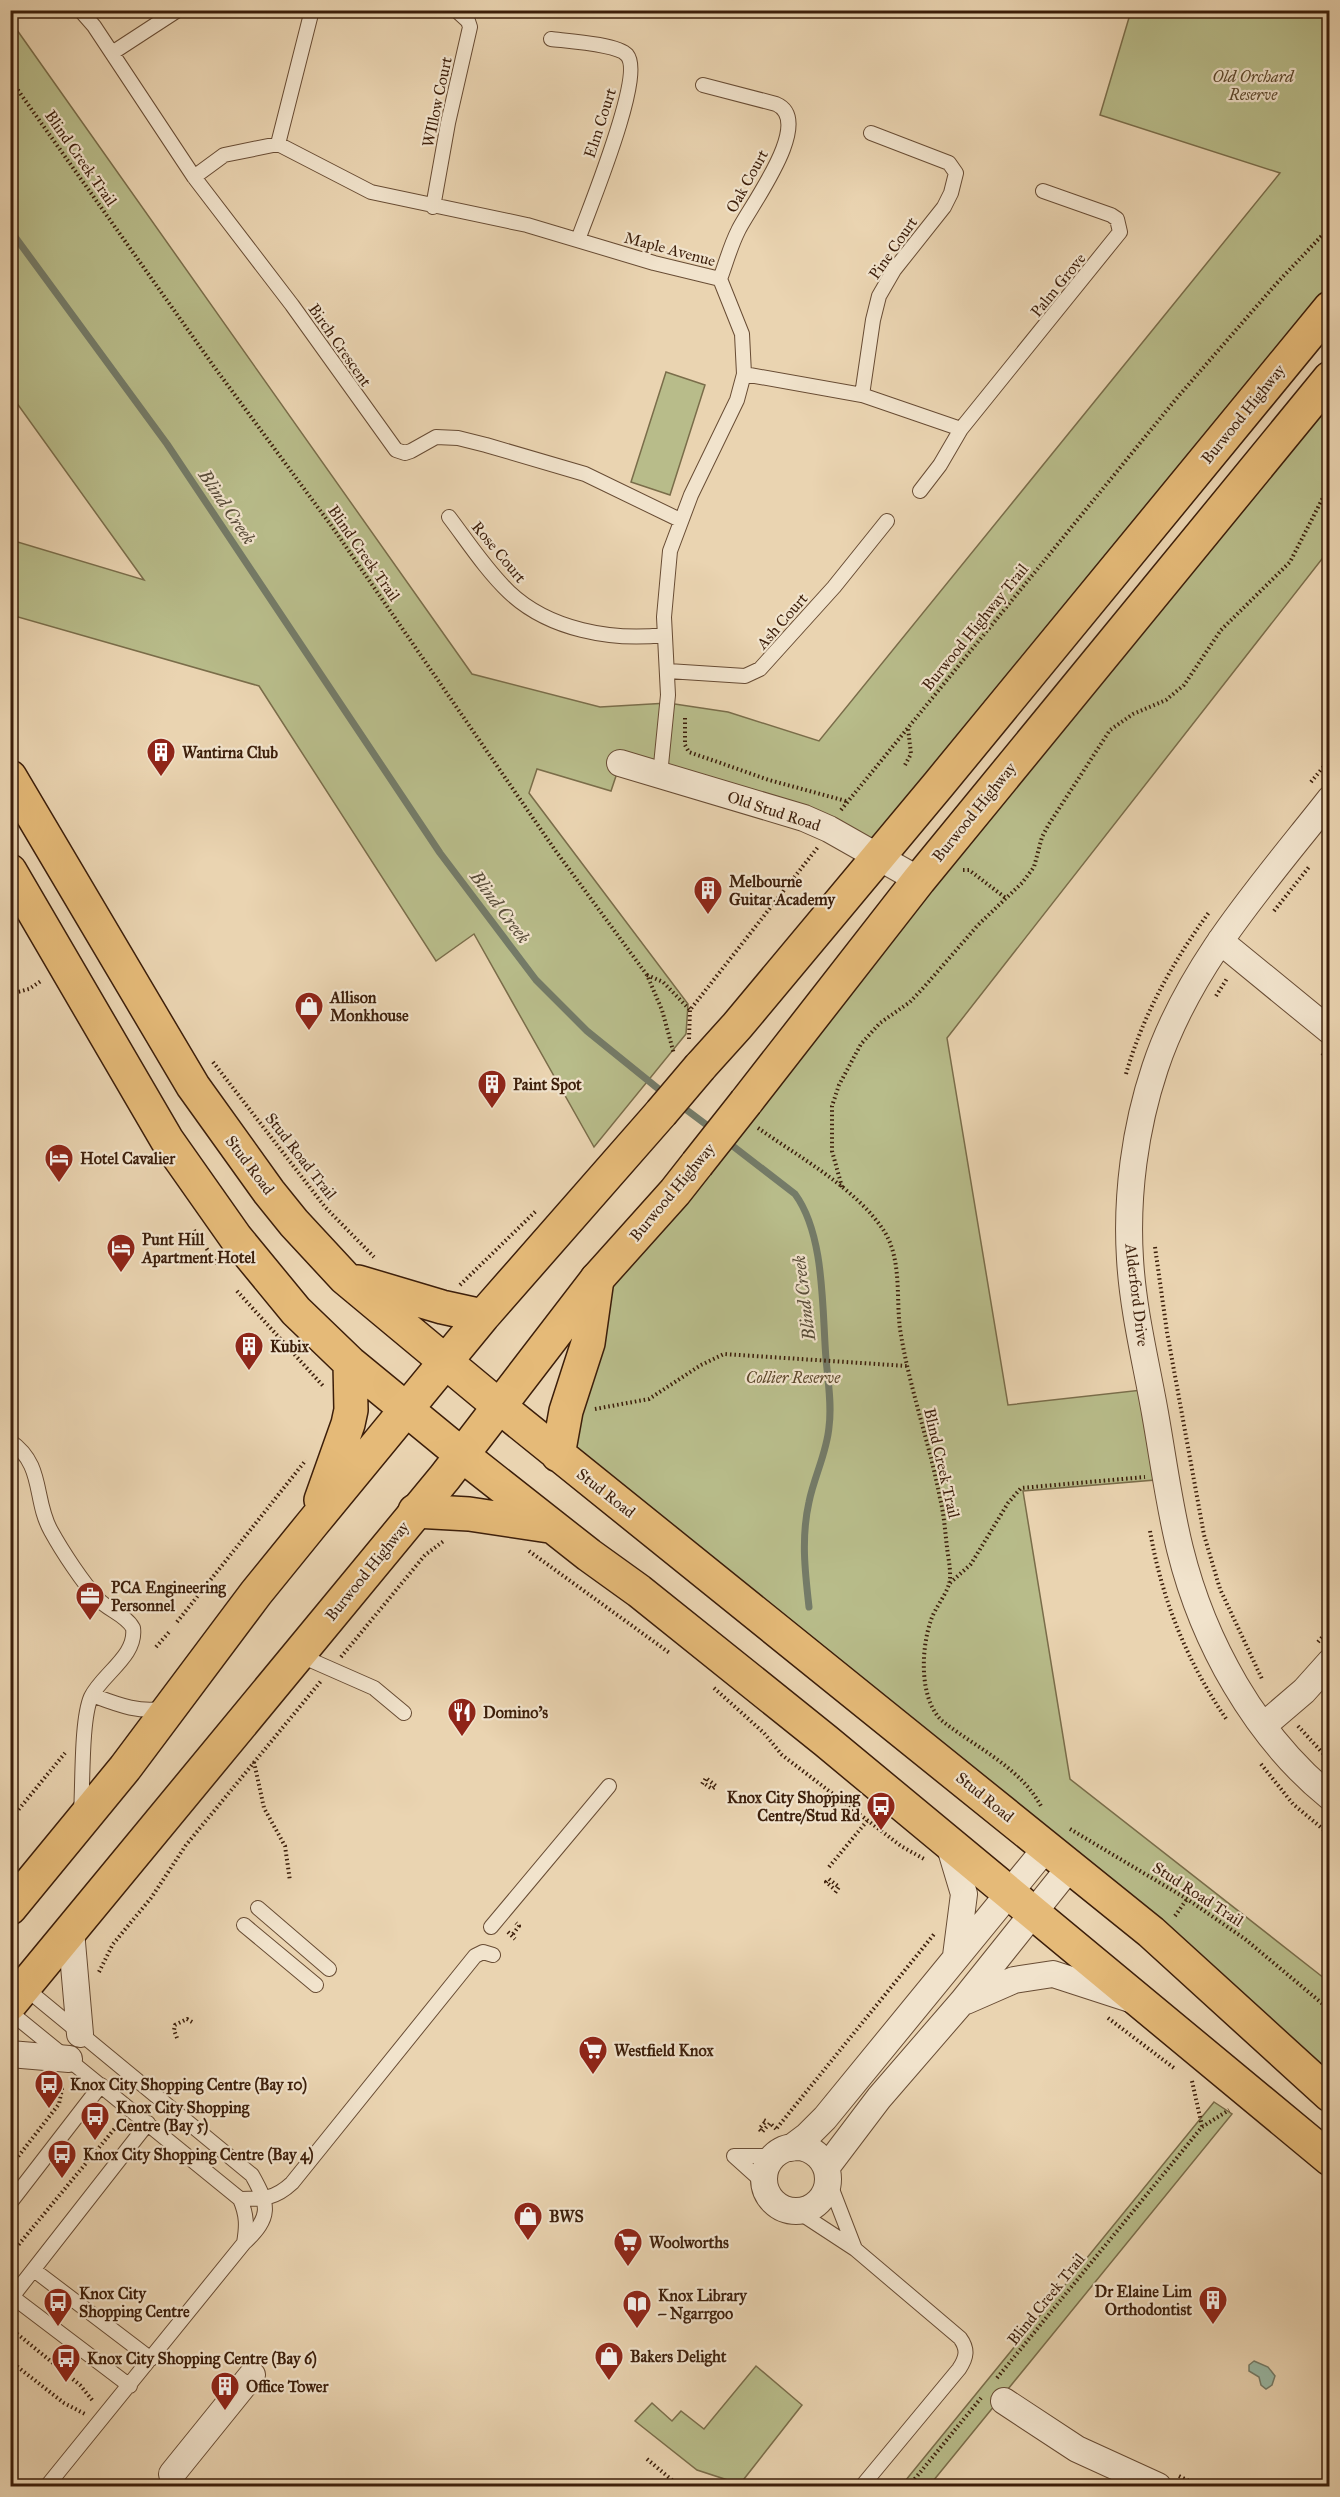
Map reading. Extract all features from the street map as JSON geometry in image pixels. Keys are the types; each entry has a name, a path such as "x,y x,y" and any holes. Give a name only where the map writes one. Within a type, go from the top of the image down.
{"main road":[{"name":"Burwood Highway","path":"10,1908 80,1823 256,1593 312,1524 483,1316 661,1113 687,1056 737,1026 1329,308"},
{"name":"Burwood Highway","path":"14,1996 71,1931 462,1455 597,1279 697,1164 752,1115 919,880 1329,378"},
{"name":"Stud Road","path":"10,777 193,1086 281,1208 345,1278 558,1455 1060,1847 1329,2095"},
{"path":"10,871 188,1173 236,1238 296,1311 350,1363 407,1411 551,1526 680,1623 938,1852 1021,1904 1329,2159"},
{"path":"345,1278 442,1307 483,1316"},
{"path":"558,1455 566,1411 588,1343 597,1279"},
{"path":"312,1524 348,1424 351,1410 350,1363"},
{"path":"415,1511 469,1514 551,1526"}],"street":[{"name":"Old Stud Road","path":"620,763 785,812 829,829 919,880"},
{"name":"Alderford Drive","path":"1319,793 1191,988 1155,1067 1140,1126 1129,1220 1132,1285 1180,1549 1191,1586 1224,1662 1263,1726 1291,1761 1329,1797"},
{"path":"1220,941 1329,1031"},
{"path":"1263,1726 1304,1691 1329,1662"},
{"path":"774,2147 765,2173 765,2183 772,2200 788,2210 807,2209 822,2197 827,2174 879,2098 962,2002 1021,1904 1060,1847"},
{"path":"938,1852 964,1894 956,1957"},
{"path":"774,2147 807,2136 825,2118 956,1957 1021,1904"},
{"path":"71,1931 80,2034"},
{"path":"962,2002 1014,1980 1053,1974 1142,2003"},
{"path":"10,2054 69,2059"},
{"path":"774,2147 808,2149 816,2154 827,2174"},
{"path":"172,2474 252,2375"},
{"path":"993,2393 1077,2449 1158,2487"}],"lane":[{"name":"Birch Crescent","path":"80,10 112,52 194,177 292,305 396,450 405,453 436,437 458,438 585,474 680,520"},
{"path":"112,52 178,10"},
{"path":"194,177 224,155 278,144 312,10"},
{"name":"WIllow Court","path":"433,207 448,123 470,27 468,21 456,10"},
{"name":"Elm Court","path":"551,39 616,48 627,54 630,59 630,81 626,105 578,240"},
{"name":"Oak Court","path":"703,85 776,104 784,109 787,117 786,137 780,160 737,232 720,279"},
{"name":"Pine Court","path":"862,395 873,320 879,296 894,270 944,207 956,179 956,173 949,163 871,133"},
{"name":"Maple Avenue","path":"278,144 371,192 433,207 513,221 670,268 720,279 742,334 744,374 737,400 680,520 670,551 664,635 668,671 660,775"},
{"name":"Palm Grove","path":"920,491 940,465 961,429 1120,232 1117,219 1111,215 1042,192"},
{"path":"744,374 862,395 961,429"},
{"name":"Rose Court","path":"449,517 493,575 528,608 588,631 629,637 664,635"},
{"name":"Ash Court","path":"668,671 745,676 760,669 834,587 887,521"},
{"path":"10,1441 30,1461 46,1522 98,1599 131,1624 134,1637 129,1649 92,1695 86,1716 80,1823"},
{"path":"298,1655 375,1688 404,1713"},
{"path":"92,1695 128,1708 147,1711 171,1707"},
{"path":"491,1927 609,1786"},
{"path":"263,1912 329,1970"},
{"path":"248,1929 316,1985"},
{"path":"240,2199 266,2198 281,2193 475,1956 483,1952 493,1955"},
{"path":"14,1996 80,2034 252,2175 266,2198 262,2223 104,2420 47,2487"},
{"path":"14,1996 69,2059 240,2199 246,2213 244,2243"},
{"path":"10,2203 101,2085"},
{"path":"130,2386 11,2296 148,2124"},
{"path":"765,2183 734,2156 774,2147"},
{"path":"827,2174 855,2249"},
{"path":"797,2211 855,2249 960,2338 967,2353 959,2369 862,2487"},
{"path":"34,2270 151,2359"}],"path":[{"name":"Blind Creek Trail","path":"10,79 215,368 333,528 555,850 647,975 662,1010 687,1056"},
{"name":"Burwood Highway Trail","path":"690,1010 819,845 846,801 1176,399 1329,227"},
{"path":"842,1187 832,1151 832,1106 839,1085 861,1044 880,1023 910,1002 978,925 1022,884 1034,867 1042,837 1049,824 1110,730 1133,714 1166,700 1184,685 1211,643 1230,620 1290,562 1329,484"},
{"path":"685,672 685,745 689,752 769,780 846,801"},
{"path":"904,765 911,754 907,727"},
{"path":"1319,793 1329,759"},
{"path":"1267,920 1316,858"},
{"path":"958,875 967,869 1007,898"},
{"path":"1123,1085 1141,1029 1156,996 1167,975 1215,904"},
{"path":"647,975 663,982 690,1010 687,1056"},
{"path":"1212,1003 1228,978"},
{"path":"10,994 29,989 41,981"},
{"name":"Stud Road Trail","path":"207,1054 325,1207 378,1260"},
{"name":"Blind Creek Trail","path":"752,1115 842,1187 876,1221 890,1242 894,1255 900,1327 907,1366 940,1498 949,1565 949,1584"},
{"path":"1155,1244 1167,1332 1206,1544 1220,1589 1257,1671 1267,1687"},
{"path":"237,1291 328,1391"},
{"path":"591,1410 649,1399 701,1365 724,1354 907,1366"},
{"path":"177,1622 307,1458"},
{"path":"1138,1466 1142,1488"},
{"path":"1044,1812 1035,1796 1013,1772 950,1727 932,1709 926,1680 926,1638 936,1607 949,1584 971,1564 1008,1503 1021,1488 1166,1474"},
{"path":"1149,1529 1163,1589 1181,1640 1205,1686 1233,1727"},
{"path":"97,1977 113,1944 151,1898 186,1845 425,1555 439,1543 451,1538"},
{"path":"522,1547 679,1659"},
{"path":"156,1647 170,1631"},
{"path":"709,1684 758,1727 782,1755 901,1846 938,1852"},
{"path":"1300,1727 1329,1761"},
{"path":"10,1820 71,1746"},
{"path":"254,1762 264,1808 285,1846 290,1881"},
{"path":"1260,1763 1293,1804 1329,1835"},
{"path":"829,1867 867,1821"},
{"name":"Stud Road Trail","path":"1060,1847 1187,1899 1245,1939 1329,2010"},
{"path":"1175,1916 1187,1899"},
{"path":"774,2147 941,1924"},
{"path":"177,2038 174,2030 176,2025 187,2019 192,2022"},
{"path":"10,2167 59,2104 62,2089 57,2082 47,2076"},
{"name":"Blind Creek Trail","path":"909,2487 993,2393 1202,2127 1235,2107"},
{"path":"764,2120 766,2121 759,2129 762,2132 770,2123 774,2147"},
{"path":"10,2255 116,2127"},
{"path":"10,2328 80,2385 92,2398 104,2420"},
{"path":"10,2361 64,2403 79,2412 104,2420"},
{"path":"647,2459 679,2487"}],"green space":[{"name":"Old Orchard Reserve","path":"1131,11 1329,11 1329,308 879,856 620,764 611,791 537,769 529,793 688,1004 686,1034 594,1147 474,934 436,961 259,686 11,615 11,540 144,580 11,395 10,17 472,674 600,707 668,703 728,712 819,741 1280,173 1100,115"},
{"path":"666,372 705,385 670,495 631,482"},
{"name":"Collier Reserve","path":"1329,378 1329,550 947,1038 1008,1405 1151,1389 1167,1479 1023,1491 1070,1779 1329,1982 1329,2095 558,1455 597,1279"},
{"path":"1214,2102 1232,2114 929,2486 901,2486"},
{"path":"756,2366 802,2405 740,2484 697,2470 635,2421 652,2403 672,2421 681,2411 704,2429"}],"shaded area":[{"path":"1254,2361 1268,2367 1275,2376 1272,2385 1266,2389 1261,2385 1259,2377 1249,2371 1249,2365"}],"waterway":[{"name":"Blind Creek","path":"10,230 167,444 440,853 536,980 587,1031 666,1095"},
{"name":"Blind Creek","path":"680,1105 712,1129"},
{"name":"Blind Creek","path":"725,1140 795,1194 805,1211 817,1251 830,1419 828,1436 811,1493 805,1528 805,1568 809,1607"}],"place":[{"name":"Wantirna Club","path":"161,778"},
{"name":"Melbourne Guitar Academy","path":"708,916"},
{"name":"Allison Monkhouse","path":"309,1032"},
{"name":"Paint Spot","path":"492,1110"},
{"name":"Hotel Cavalier","path":"59,1184"},
{"name":"Punt Hill Apartment Hotel","path":"121,1274"},
{"name":"Kubix","path":"249,1372"},
{"name":"PCA Engineering Personnel","path":"90,1622"},
{"name":"Domino's","path":"462,1738"},
{"name":"Knox City Shopping Centre/Stud Rd","path":"881,1832"},
{"name":"Westfield Knox","path":"593,2076"},
{"name":"Knox City Shopping Centre (Bay 10)","path":"49,2110"},
{"name":"Knox City Shopping Centre (Bay 5)","path":"95,2142"},
{"name":"Knox City Shopping Centre (Bay 4)","path":"62,2180"},
{"name":"BWS","path":"528,2242"},
{"name":"Woolworths","path":"628,2268"},
{"name":"Dr Elaine Lim Orthodontist","path":"1213,2326"},
{"name":"Knox City Shopping Centre","path":"58,2328"},
{"name":"Knox Library – Ngarrgoo","path":"637,2330"},
{"name":"Bakers Delight","path":"609,2382"},
{"name":"Knox City Shopping Centre (Bay 6)","path":"66,2384"},
{"name":"Office Tower","path":"225,2412"}]}
